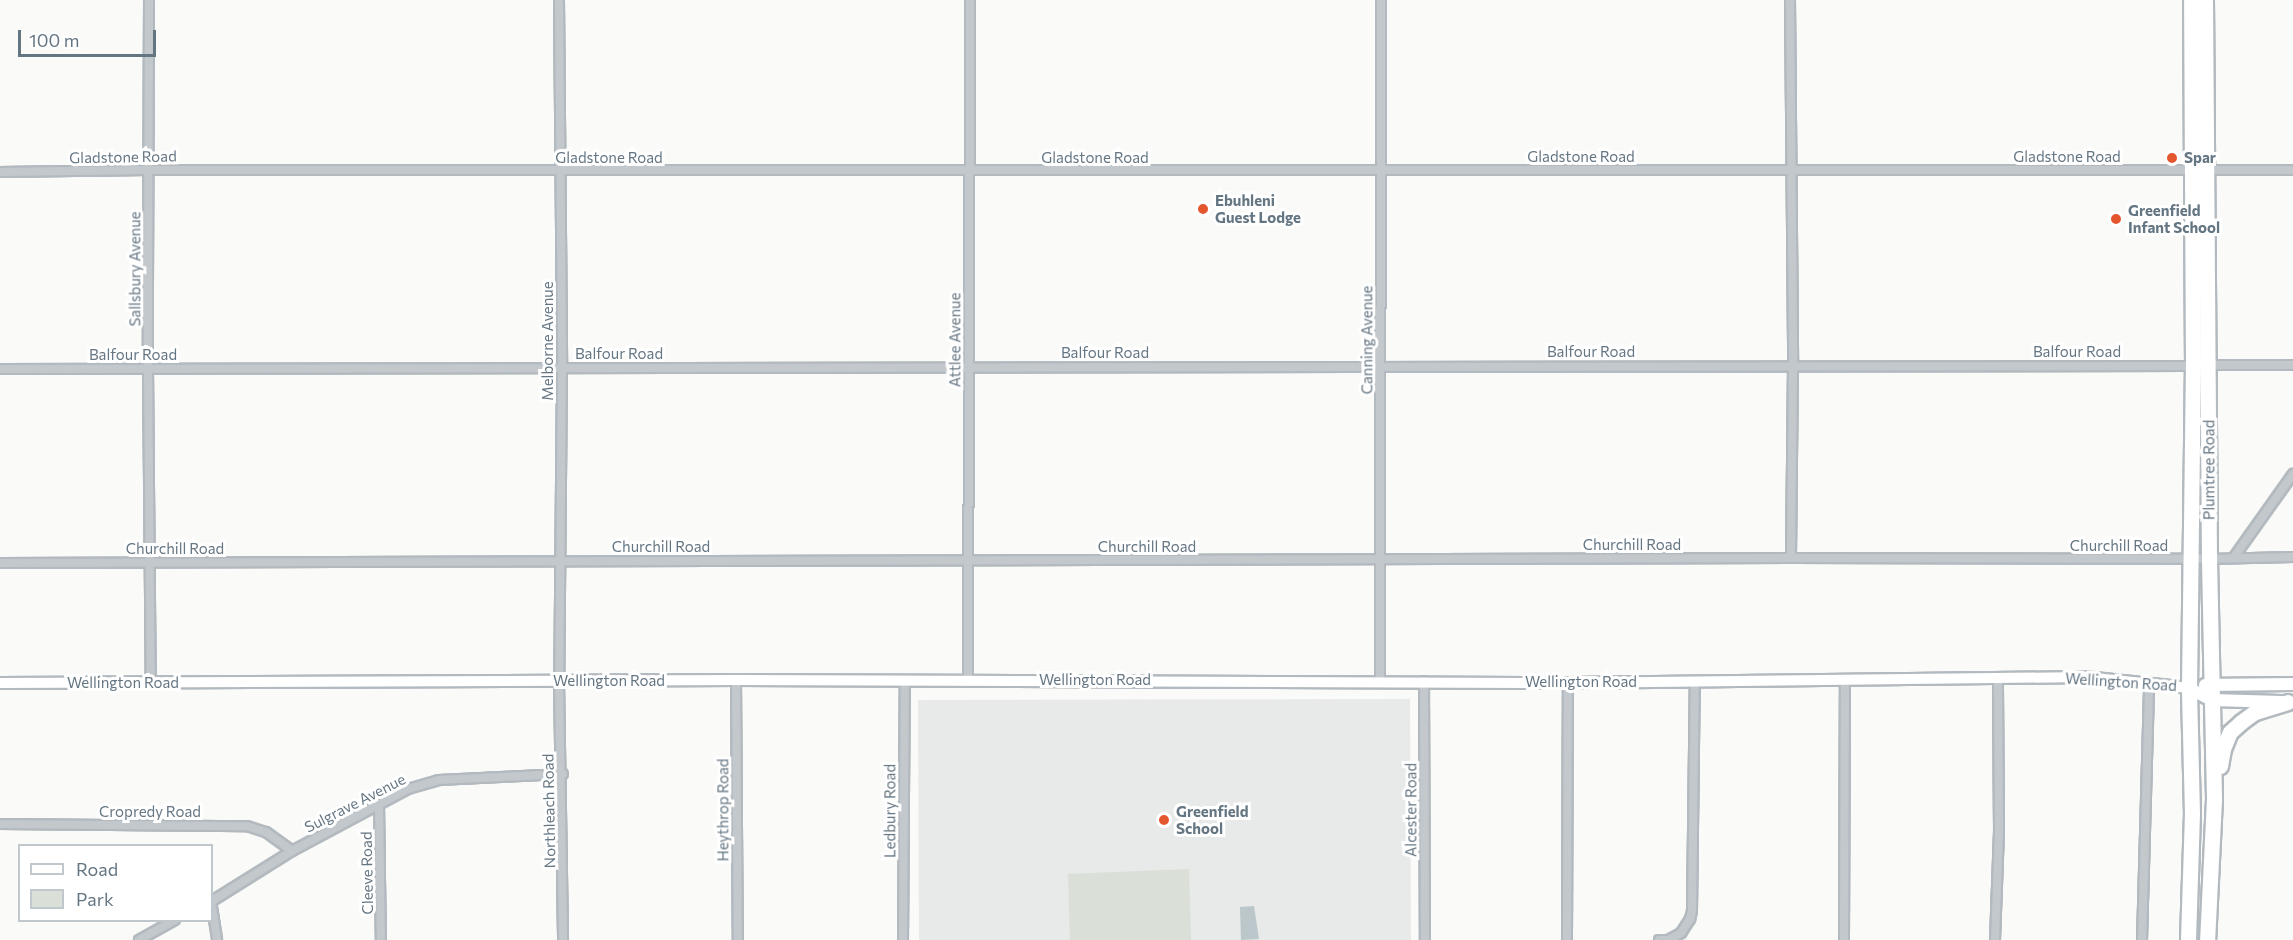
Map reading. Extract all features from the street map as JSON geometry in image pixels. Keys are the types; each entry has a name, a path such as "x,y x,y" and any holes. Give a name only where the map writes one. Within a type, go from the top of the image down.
{"highway":[{"name":"Plumtree Road","path":"2188,940 2192,814 2189,688 2193,366 2190,170 2191,0"},
{"name":"Plumtree Road","path":"2205,0 2209,560 2214,799 2207,940"},
{"path":"2214,799 2223,749 2230,732 2255,712 2290,702"}],"main road":[{"name":"Wellington Road","path":"0,683 1380,680 1568,683 2085,677 2189,688"},
{"path":"2189,688 2212,683 2293,684"},
{"path":"2189,688 2212,700 2290,702"}],"street":[{"name":"Sallsbury Avenue","path":"149,0 148,368 151,683"},
{"name":"Melborne Avenue","path":"559,0 562,367 559,681"},
{"name":"Attlee Avenue","path":"968,680 970,0"},
{"name":"Canning Avenue","path":"1380,680 1381,0"},
{"path":"1790,0 1793,365 1791,558"},
{"name":"Gladstone Road","path":"0,172 149,170 560,172 2293,170"},
{"name":"Balfour Road","path":"0,369 2293,365"},
{"path":"2234,557 2293,474"},
{"name":"Churchill Road","path":"0,563 1791,558 2209,560 2234,557 2293,557"},
{"path":"1995,940 1999,831 1998,679"},
{"name":"Heythrop Road","path":"736,680 738,940"},
{"path":"1844,940 1845,680"},
{"name":"Northleach Road","path":"559,681 563,940"},
{"name":"Alcester Road","path":"1424,681 1425,940"},
{"path":"1659,940 1668,940 1681,933 1692,911 1695,681"},
{"name":"Ledbury Road","path":"903,940 905,682"},
{"path":"1567,940 1568,683"},
{"path":"2142,940 2150,685"},
{"name":"Sulgrave Avenue","path":"213,900 292,850 408,789 439,780 562,774"},
{"name":"Cleeve Road","path":"379,805 381,940"},
{"name":"Cropredy Road","path":"0,824 248,826 266,831 292,850"},
{"path":"213,914 217,940"},
{"path":"139,940 174,922"}],"shaded area":[{"name":"Greenfield School","path":"1410,699 1411,940 919,940 918,700"},
{"path":"1254,906 1259,939 1241,940 1240,907"}],"green space":[{"path":"1189,869 1191,940 1070,940 1068,874"}],"place":[{"name":"Spar","path":"2172,158"},
{"name":"Ebuhleni Guest Lodge","path":"1203,209"},
{"name":"Greenfield Infant School","path":"2116,219"},
{"name":"Greenfield School","path":"1164,820"}]}
